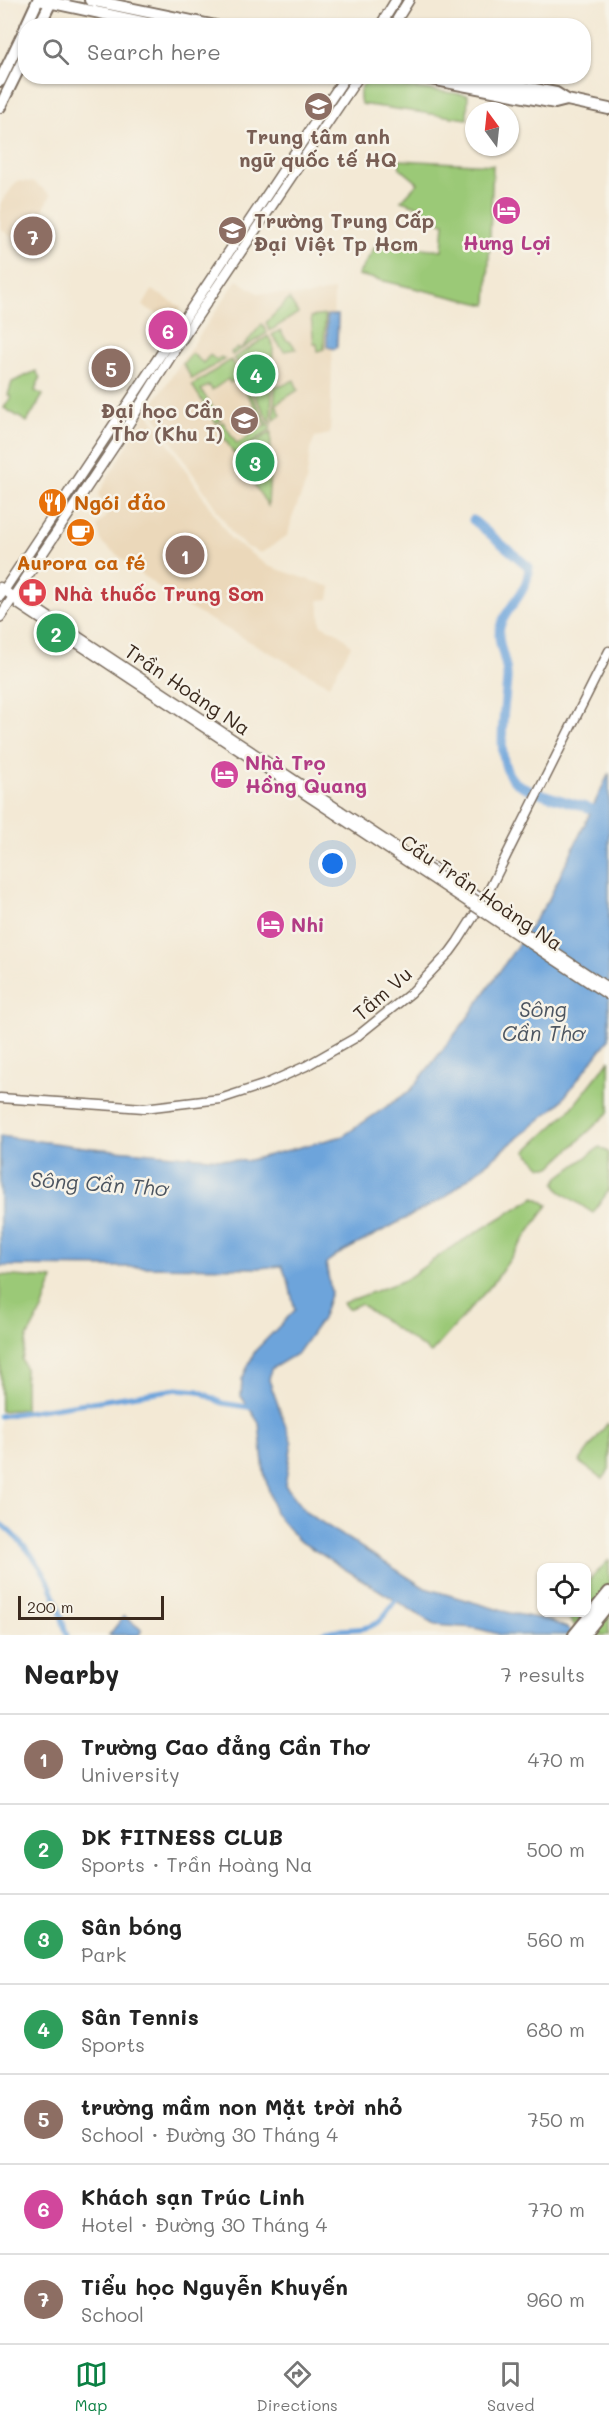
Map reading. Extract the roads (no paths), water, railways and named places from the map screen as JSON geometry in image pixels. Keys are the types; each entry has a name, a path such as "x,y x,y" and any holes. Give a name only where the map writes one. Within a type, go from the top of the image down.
{"highway":[{"path":"90,0 177,18"},
{"path":"41,18 45,1"},
{"path":"45,1 124,18"},
{"path":"32,18 45,1"},
{"path":"0,81 18,43"},
{"path":"0,107 18,70"},
{"path":"456,84 555,103 573,101"},
{"path":"509,84 556,93 573,101 609,109"},
{"path":"574,1635 609,1597"},
{"path":"584,1635 609,1597"}],"main road":[{"path":"385,18 396,0"},
{"path":"398,18 410,0"},
{"path":"1,591 166,356 278,187 341,84"},
{"path":"278,187 353,84"},
{"path":"0,617 15,598 166,356"},
{"name":"Trần Hoàng Na","path":"1,591 15,598 19,605 335,810"},
{"name":"Tầm Vu","path":"0,1098 144,1108 220,1099 266,1084 306,1066 355,1038 411,993 450,952 477,911 609,651"},
{"path":"477,911 334,818 335,810 342,807 484,900"},
{"name":"Cầu Trần Hoàng Na","path":"335,810 609,988"},
{"name":"Cầu Trần Hoàng Na","path":"335,810 609,996"}],"water":[{"path":"327,315 338,315 337,347 335,349 327,347"},
{"name":"Sông Cần Thơ","path":"609,773 609,1039 559,1104 444,1198 326,1263 331,1292 322,1319 298,1353 271,1369 269,1380 292,1443 285,1485 307,1513 425,1588 510,1613 548,1620 567,1628 575,1635 502,1635 475,1628 435,1625 298,1540 275,1513 264,1473 259,1423 241,1396 242,1379 255,1351 295,1310 282,1266 259,1268 0,1266 0,1136 92,1148 246,1161 343,1136 411,1090 466,1020 548,901"},
{"path":"124,1616 142,1630 139,1635 109,1635"}],"waterway":[{"path":"473,520 529,567 528,577 522,591 505,616 499,630 507,671 502,746 508,772 514,781 528,789 592,809"},
{"path":"0,1416 177,1389 199,1391 222,1403 254,1408"},
{"path":"0,1523 25,1547 50,1583 67,1635"},
{"path":"319,1635 333,1630 362,1629 375,1624 382,1619 398,1598"}],"place":[{"name":"Trung tâm anh ngữ quốc tế HQ","path":"318,106"},
{"name":"Hưng Lợi","path":"507,211"},
{"name":"Trường Trung Cấp Đại Việt Tp Hcm","path":"233,231"},
{"name":"Tiểu học Nguyễn Khuyến","path":"33,236"},
{"name":"Khách sạn Trúc Linh","path":"168,330"},
{"name":"trường mầm non Mặt trời nhỏ","path":"111,368"},
{"name":"Sân Tennis","path":"256,374"},
{"name":"Đại học Cần Thơ (Khu I)","path":"244,421"},
{"name":"Sân bóng","path":"255,462"},
{"name":"Ngói đảo","path":"53,502"},
{"name":"Aurora ca fé","path":"81,532"},
{"name":"Trường Cao đẳng Cần Thơ","path":"185,555"},
{"name":"Nhà thuốc Trung Sơn","path":"33,593"},
{"name":"DK FITNESS CLUB","path":"56,633"},
{"name":"Nhà Trọ Hồng Quang","path":"224,774"},
{"name":"Nhi","path":"270,924"}]}
